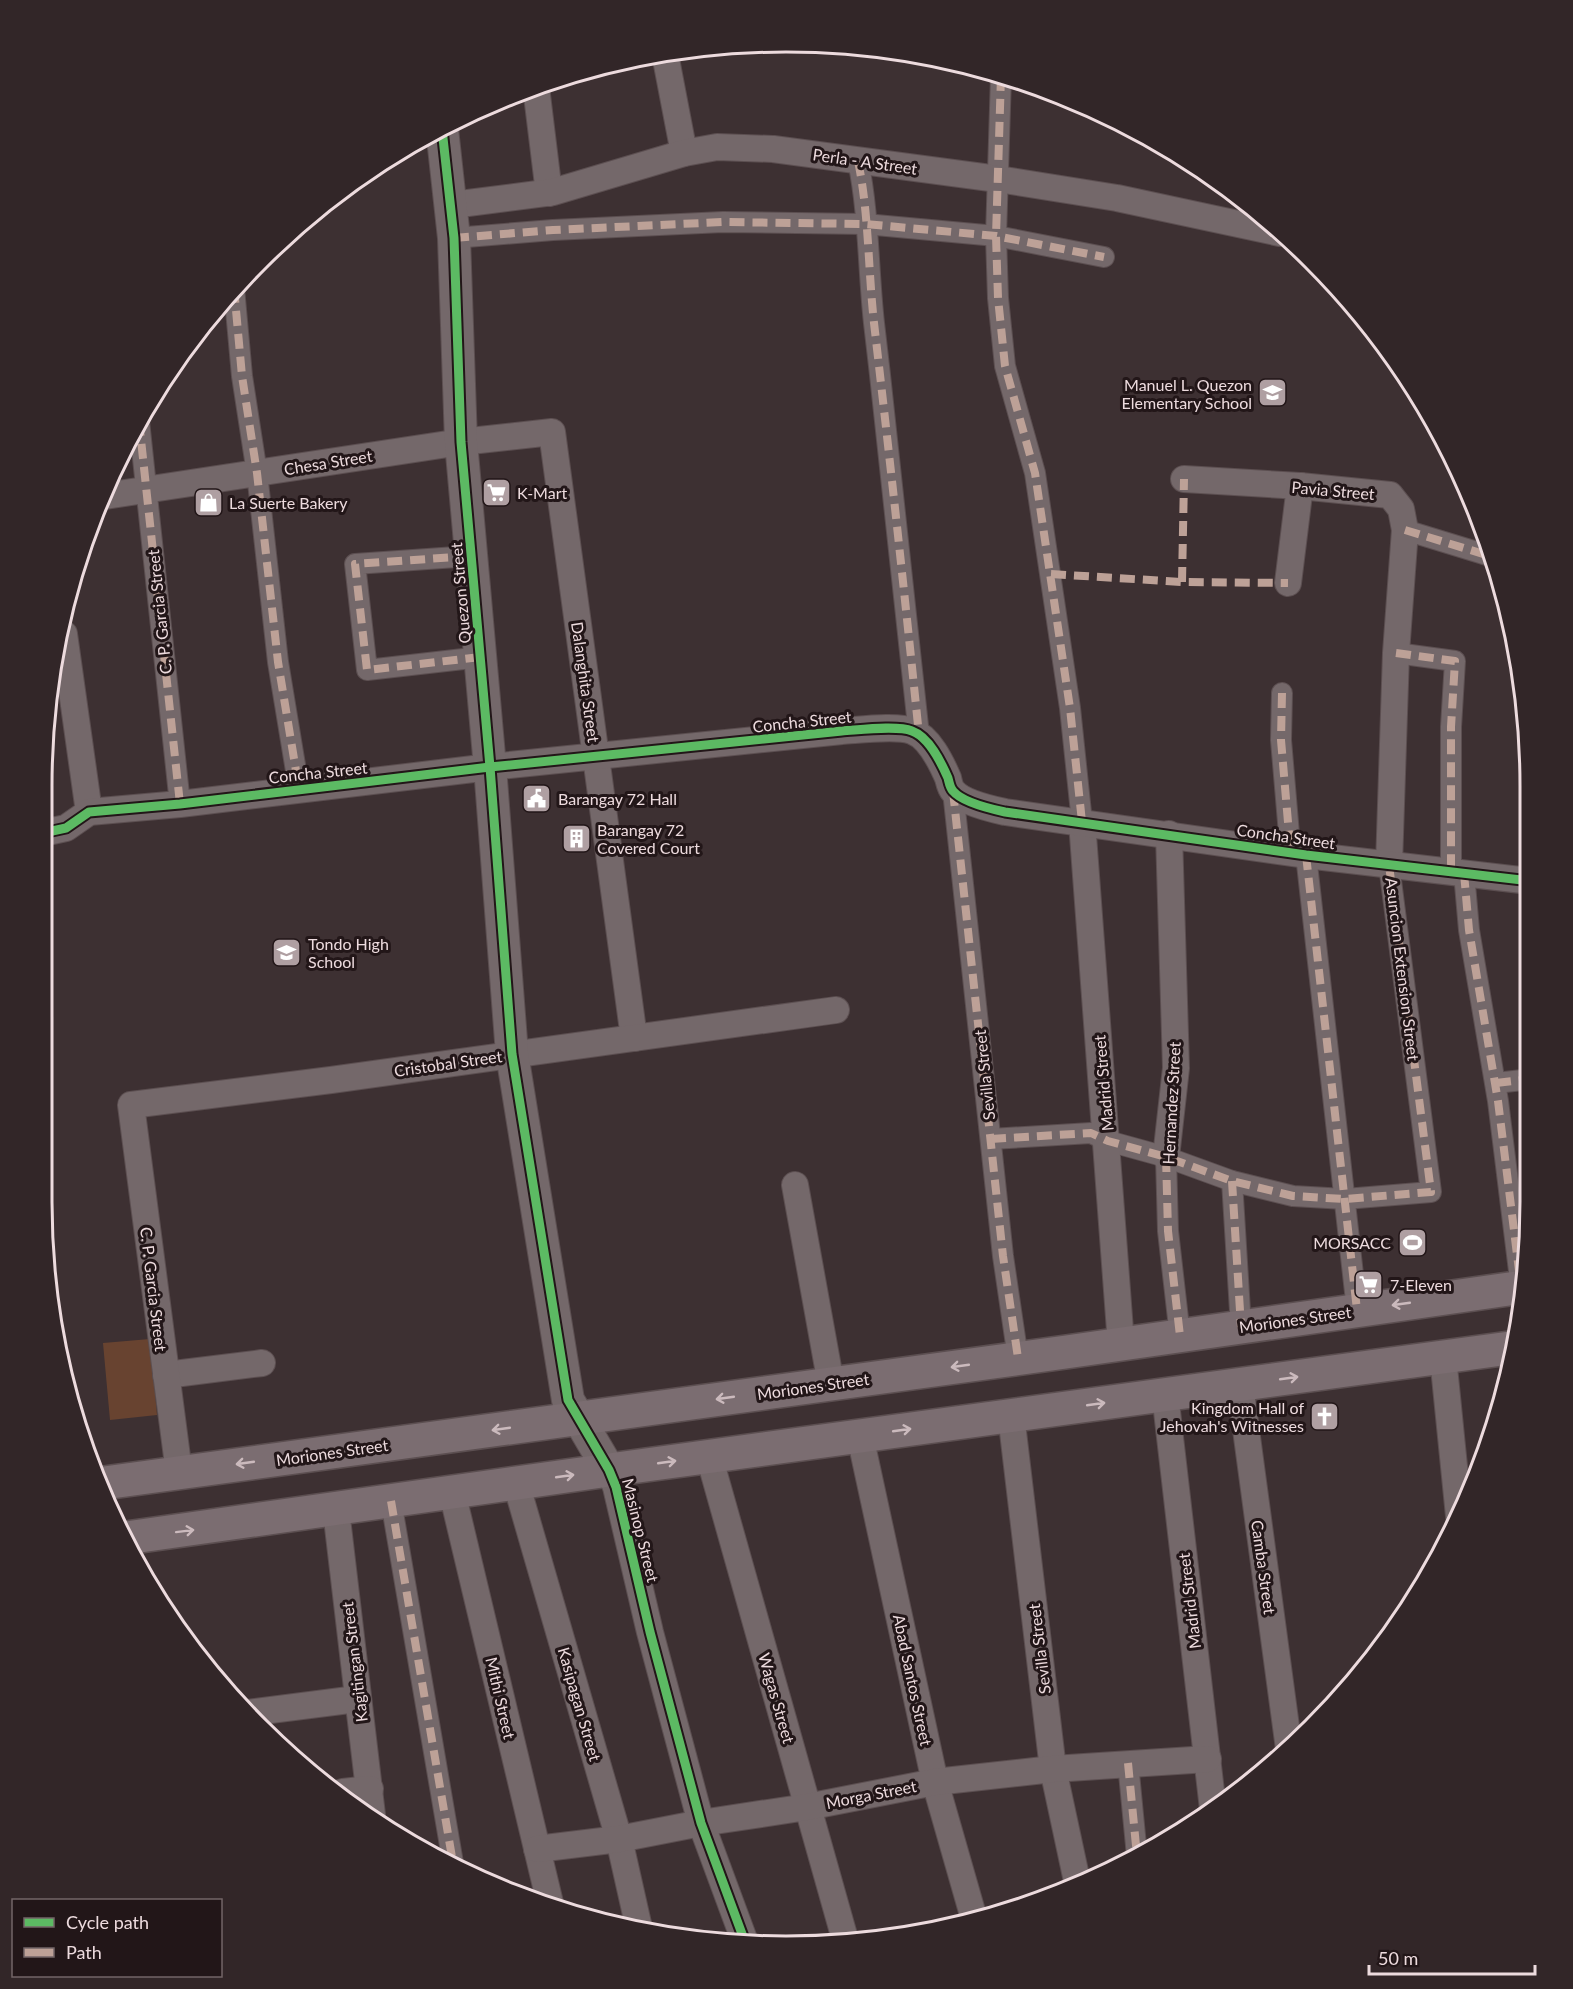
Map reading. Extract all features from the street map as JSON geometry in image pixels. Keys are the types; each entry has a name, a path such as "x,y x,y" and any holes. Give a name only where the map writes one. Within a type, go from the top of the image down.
{"main road":[{"name":"Moriones Street","path":"108,1482 1515,1288"},
{"path":"133,1537 709,1456 1505,1349"}],"street":[{"path":"667,63 684,153"},
{"path":"1001,85 996,236 998,298 1005,366 1035,473 1070,708 1082,822"},
{"path":"537,96 549,193"},
{"name":"Quezon Street","path":"443,138 454,238 461,442 481,657 512,1054"},
{"name":"Perla - A Street","path":"452,205 549,193 684,153 717,147 773,149 998,178 1117,198 1263,229"},
{"path":"858,160 869,283 897,514 919,735 939,761 953,791"},
{"path":"454,238 553,230 723,222 865,224 996,236 1104,257"},
{"path":"235,303 242,376 257,473 278,662 299,789"},
{"name":"Chesa Street","path":"113,495 461,442 552,432"},
{"name":"Dalanghita Street","path":"552,432 634,1038"},
{"name":"C. P. Garcia Street","path":"141,438 180,804"},
{"name":"Pavia Street","path":"1184,479 1300,486 1390,495 1401,509 1405,530"},
{"path":"1288,583 1300,486"},
{"path":"1405,530 1483,554"},
{"name":"Asuncion Extension Street","path":"1345,1199 1431,1192 1389,865 1396,653 1405,530"},
{"path":"471,556 355,564 367,670 481,657"},
{"path":"66,649 89,812"},
{"path":"1396,653 1455,661 1451,738 1457,872 1496,1083 1518,1258"},
{"path":"1282,693 1281,740 1289,834 1297,854 1345,1199 1357,1311"},
{"name":"Concha Street","path":"53,831 66,828 89,812 842,731 899,729 910,730 919,735"},
{"name":"Concha Street","path":"953,791 982,806 1005,812 1297,854 1520,880"},
{"name":"Sevilla Street","path":"953,791 1003,1256 1018,1358"},
{"name":"Madrid Street","path":"1082,822 1108,1141 1121,1344"},
{"name":"Hernandez Street","path":"1168,834 1176,1068 1166,1157 1168,1231 1180,1336"},
{"name":"Cristobal Street","path":"131,1105 332,1080 836,1010"},
{"name":"Masinop Street","path":"512,1054 568,1400 616,1486 650,1632 701,1823 742,1935"},
{"path":"1496,1083 1520,1080"},
{"name":"C. P. Garcia Street","path":"131,1105 179,1472"},
{"path":"991,1139 1091,1133 1108,1141 1166,1157 1232,1181 1293,1196 1345,1199"},
{"path":"1232,1181 1241,1327"},
{"path":"795,1185 831,1384"},
{"path":"1443,1357 1457,1500"},
{"path":"166,1376 262,1363"},
{"name":"Camba Street","path":"1240,1385 1288,1738"},
{"name":"Madrid Street","path":"1165,1394 1212,1800"},
{"name":"Sevilla Street","path":"1011,1415 1053,1769 1076,1877"},
{"name":"Abad Santos Street","path":"860,1436 935,1782 972,1912"},
{"name":"Wagas Street","path":"709,1456 844,1934"},
{"name":"Kasipagan Street","path":"516,1483 619,1839 637,1921"},
{"name":"Mithi Street","path":"452,1492 548,1897"},
{"path":"392,1501 452,1856"},
{"name":"Kagitingan Street","path":"336,1510 371,1808"},
{"path":"258,1712 357,1699"},
{"name":"Morga Street","path":"537,1849 619,1839 701,1823 807,1807 935,1782 1053,1769 1208,1759"},
{"path":"1128,1763 1136,1848"},
{"path":"349,1791 370,1789"}],"shaded area":[{"path":"150,1339 157,1415 110,1420 103,1343"}],"marked path":[{"path":"1001,85 996,236 998,298 1005,366 1035,473 1070,708 1082,822"},
{"path":"858,161 862,181 874,323 919,735"},
{"path":"454,238 553,230 723,222 865,224 996,236 1104,257"},
{"path":"235,303 242,376 257,473 278,662 299,789"},
{"path":"141,438 180,804"},
{"path":"1182,582 1184,479"},
{"path":"1405,530 1483,554"},
{"path":"471,556 355,564 367,670 481,657"},
{"path":"1051,574 1182,582 1288,583"},
{"path":"1396,653 1455,661 1451,727 1451,872"},
{"path":"1282,693 1281,740 1289,834 1288,853"},
{"path":"953,791 1003,1256 1018,1358"},
{"path":"1306,855 1357,1310"},
{"path":"991,1139 1091,1133 1108,1141 1166,1157 1232,1181 1293,1196 1345,1199 1431,1192 1389,865"},
{"path":"1464,873 1469,930 1498,1101 1518,1262"},
{"path":"1496,1083 1520,1080"},
{"path":"1166,1157 1168,1231 1180,1336"},
{"path":"1232,1181 1241,1327"},
{"path":"391,1501 452,1855"},
{"path":"1128,1763 1136,1848"}],"cycle path":[{"path":"443,138 454,238 461,442 490,767 512,1054 568,1400 609,1470 616,1487 650,1632 701,1823 742,1935"},
{"path":"53,831 66,828 89,812 180,804 490,767 842,731 897,728 912,731 929,744 942,765 951,788 957,795 999,811 1306,855 1520,880"}],"place":[{"name":"Manuel L. Quezon Elementary School","path":"1273,393"},
{"name":"K-Mart","path":"496,492"},
{"name":"La Suerte Bakery","path":"208,502"},
{"name":"Barangay 72 Hall","path":"537,798"},
{"name":"Barangay 72 Covered Court","path":"576,838"},
{"name":"Tondo High School","path":"287,952"},
{"name":"MORSACC","path":"1412,1242"},
{"name":"7-Eleven","path":"1369,1284"},
{"name":"Kingdom Hall of Jehovah's Witnesses","path":"1325,1416"}]}
